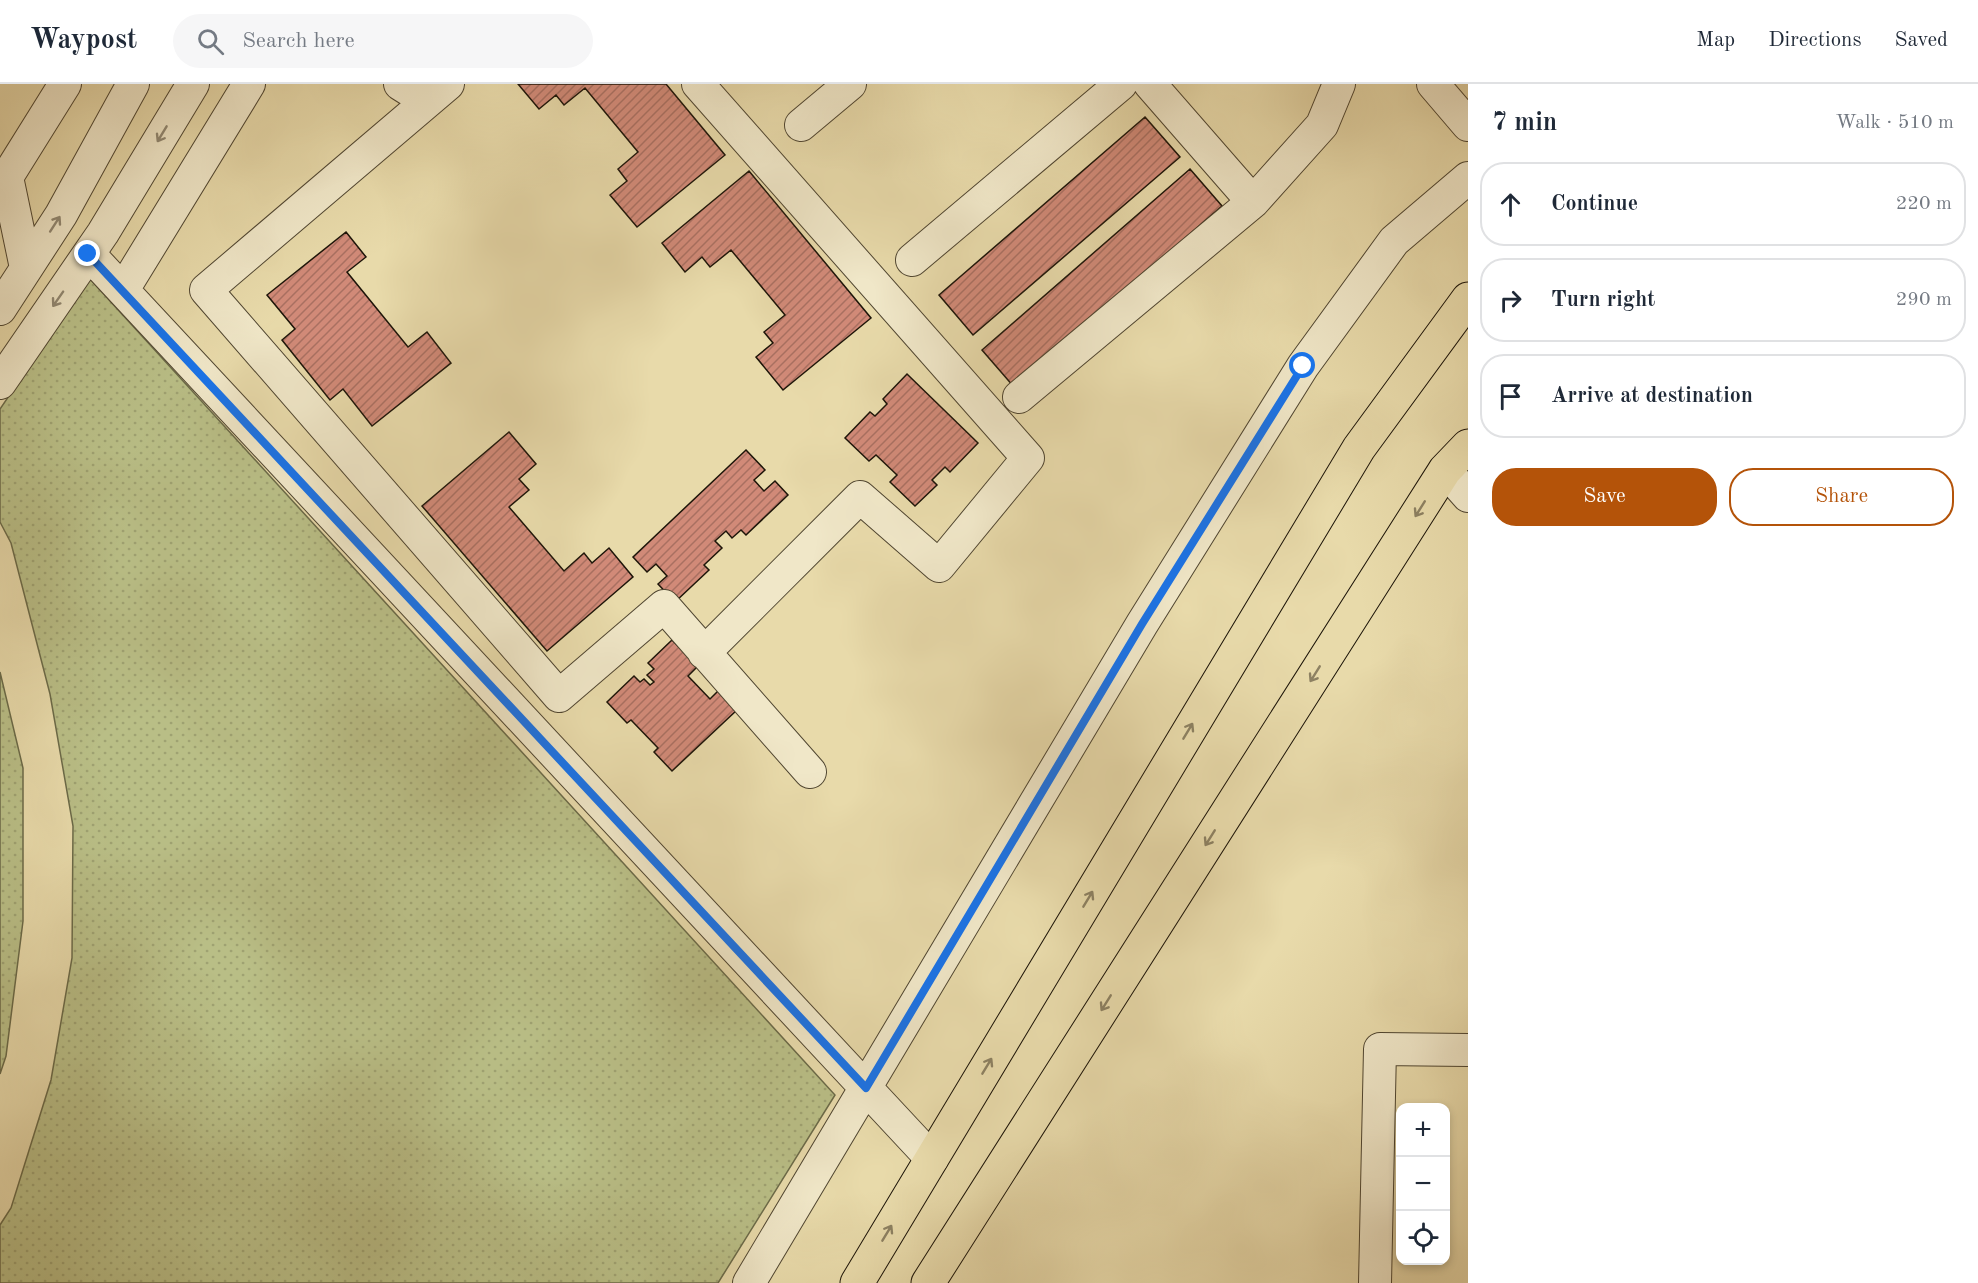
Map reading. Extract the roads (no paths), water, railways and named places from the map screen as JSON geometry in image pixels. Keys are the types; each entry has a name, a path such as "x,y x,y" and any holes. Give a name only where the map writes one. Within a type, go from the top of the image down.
{"main road":[{"path":"857,1283 1359,448 1468,299"},
{"path":"928,1283 1445,470 1468,446"}],"street":[{"path":"26,268 7,177 65,84"},
{"path":"0,309 60,215 134,84"},
{"path":"0,383 88,254 193,84"},
{"path":"123,290 249,84"},
{"path":"400,84 437,93"},
{"path":"698,84 1028,458 939,566 860,497 704,653"},
{"path":"801,125 850,84"},
{"path":"912,260 1121,84"},
{"path":"1150,84 1253,202"},
{"path":"1019,397 1253,202 1322,125 1339,84"},
{"path":"1433,84 1468,125"},
{"path":"437,93 206,290 559,696 664,606 810,772"},
{"path":"749,1283 1142,624 1303,366 1394,241 1468,178"},
{"path":"88,254 932,1158"},
{"path":"1445,470 1468,496"},
{"path":"1375,1283 1380,1049 1468,1050"}]}
